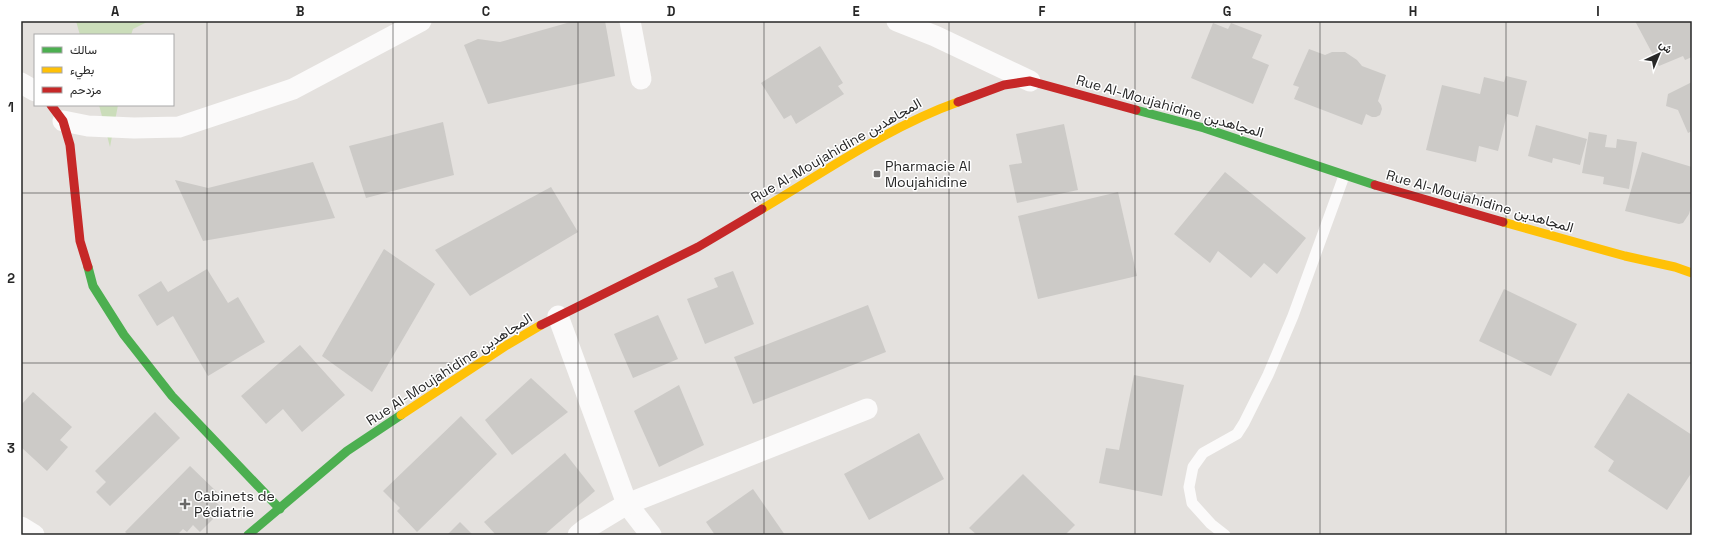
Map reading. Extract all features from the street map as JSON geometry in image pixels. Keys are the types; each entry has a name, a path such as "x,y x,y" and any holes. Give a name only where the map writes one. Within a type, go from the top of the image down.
{"street":[{"path":"58,113 88,126 134,128 179,127 293,89 420,21"},
{"path":"630,21 641,79"},
{"path":"897,21 935,36 1030,80"},
{"name":"Rue Al-Moujahidine المجاهدين","path":"248,535 347,451 507,345 558,316 698,247 891,132 930,112 1004,85 1030,80 1204,128 1344,176 1396,192 1625,256 1675,267 1692,273"},
{"path":"21,83 34,90"},
{"path":"58,113 70,145 80,241 93,286 124,335 172,396 280,508"},
{"path":"558,316 627,504 651,535"},
{"path":"578,535 627,504 867,409"},
{"path":"21,527 34,535"}],"lane":[{"path":"1225,535 1211,524 1192,503 1190,487 1193,467 1203,453 1237,434 1244,423 1268,375 1293,316 1344,176"}],"green space":[{"path":"76,21 149,21 133,29 131,34 80,34"},
{"path":"99,106 118,106 110,147"}],"building":[{"path":"574,21 605,21 615,76 488,104 464,45 478,39 500,42"},
{"path":"1635,21 1692,21 1692,57 1685,60 1683,56 1659,66"},
{"path":"1213,23 1228,29 1231,23 1262,35 1252,58 1269,65 1253,104 1191,78"},
{"path":"820,46 843,83 838,86 844,94 796,124 791,115 784,119 761,83"},
{"path":"1309,49 1325,55 1332,52 1345,52 1357,60 1362,66 1386,75 1378,101 1382,109 1380,115 1372,117 1366,114 1362,125 1294,99 1299,87 1293,85"},
{"path":"1506,76 1527,81 1518,117 1507,114 1498,151 1479,146 1476,162 1426,150 1442,85 1480,94 1484,77 1504,82"},
{"path":"1692,82 1692,131 1688,133 1678,110 1666,106 1668,94"},
{"path":"443,122 454,175 366,198 349,146"},
{"path":"1064,124 1078,190 1017,203 1009,165 1022,163 1016,134"},
{"path":"1536,125 1587,139 1580,165 1553,158 1552,163 1528,156"},
{"path":"1589,132 1607,135 1605,147 1616,148 1617,139 1637,142 1629,189 1603,184 1604,177 1582,173"},
{"path":"1642,152 1692,167 1692,203 1689,214 1683,223 1679,224 1625,211"},
{"path":"313,162 335,218 203,241 175,180 208,188"},
{"path":"1225,172 1306,238 1277,274 1264,263 1251,278 1218,251 1210,263 1174,234"},
{"path":"551,187 578,232 470,296 435,250"},
{"path":"1118,192 1137,276 1038,299 1018,216"},
{"path":"384,249 435,284 372,392 322,356"},
{"path":"207,269 228,303 238,297 265,342 208,376 173,316 157,326 138,295 161,281 168,292"},
{"path":"733,271 754,324 705,344 687,299 718,287 714,278"},
{"path":"1504,289 1577,324 1551,376 1479,341"},
{"path":"868,305 886,352 753,404 734,357"},
{"path":"658,315 678,359 633,378 614,334"},
{"path":"300,345 345,395 302,432 283,409 266,424 241,396"},
{"path":"1134,375 1184,385 1162,496 1099,483 1106,448 1119,450"},
{"path":"531,378 568,412 512,455 485,420"},
{"path":"679,385 704,445 659,467 634,411"},
{"path":"33,392 72,427 60,440 68,447 47,471 21,447 21,405"},
{"path":"1628,393 1692,435 1692,472 1667,510 1608,471 1614,461 1594,447"},
{"path":"155,412 180,438 110,506 96,492 106,482 95,471"},
{"path":"461,416 497,454 417,532 397,511 400,508 383,491"},
{"path":"919,433 944,479 869,520 844,474"},
{"path":"565,453 595,491 544,535 496,535 484,522"},
{"name":"Cabinets de Pédiatrie","path":"190,466 218,493 213,499 223,509 200,532 193,525 187,532 183,529 177,535 129,535 125,532"},
{"path":"1023,474 1075,525 1065,535 977,535 969,528"},
{"path":"753,489 785,535 715,535 706,522"},
{"path":"460,522 473,535 447,535"}],"traffic: fast":[{"path":"1136,110 1204,128 1375,185"},
{"path":"88,267 93,286 124,335 172,396 280,509"},
{"path":"248,535 347,451 401,415"}],"traffic: slow":[{"path":"762,209 833,165 882,137 933,112 958,102"},
{"path":"1503,222 1625,256 1675,267 1692,273"},
{"path":"401,415 507,345 541,325"}],"traffic: jam":[{"path":"958,102 1004,85 1030,81 1136,110"},
{"path":"52,106 63,121 70,145 80,241 88,267"},
{"path":"1375,185 1503,222"},
{"path":"541,325 698,247 762,209"}],"place":[{"name":"Pharmacie Al Moujahidine","path":"877,174"},
{"name":"Cabinets de Pédiatrie","path":"185,504"}]}
